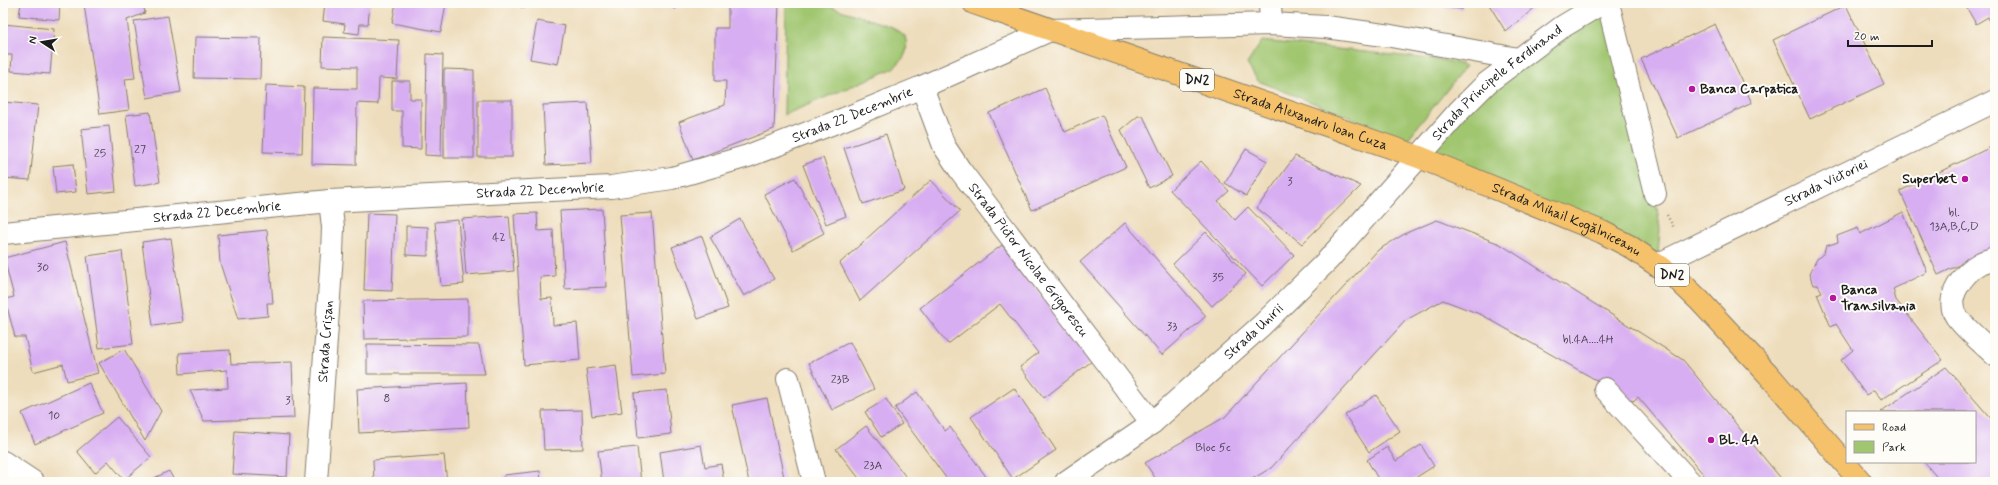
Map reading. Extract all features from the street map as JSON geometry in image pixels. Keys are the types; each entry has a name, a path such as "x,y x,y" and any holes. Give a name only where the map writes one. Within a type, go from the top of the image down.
{"main road":[{"name":"Strada Alexandru Ioan Cuza","path":"974,3 1419,157"},
{"name":"Strada Mihail Kogălniceanu","path":"1419,157 1602,232 1657,264 1674,276 1716,317 1768,374 1861,482"}],"street":[{"name":"Strada Principele Ferdinand","path":"1419,157 1459,110 1487,84 1562,27 1602,3"},
{"path":"1608,3 1655,194"},
{"path":"1050,30 1271,13 1341,29 1518,59"},
{"name":"Strada 22 Decembrie","path":"3,233 330,201 611,186 672,178 748,156 922,87 1050,30"},
{"name":"Strada Pictor Nicolae Grigorescu","path":"922,87 944,146 960,170 1152,423"},
{"name":"Strada Victoriei","path":"1657,264 1995,101"},
{"name":"Strada Unirii","path":"1066,482 1152,423 1262,325 1328,260 1419,157"},
{"name":"Strada Crișan","path":"316,482 332,254 333,227 330,201"},
{"path":"1995,258 1980,264 1963,278 1953,296 1952,307 1956,316 1995,355"},
{"path":"788,379 814,482"},
{"path":"1605,389 1690,482"},
{"path":"3,462 33,482"}],"path":[{"path":"1655,194 1686,250"}],"green space":[{"path":"786,3 820,3 892,27 905,36 905,55 892,69 784,115"},
{"path":"1602,3 1655,194 1660,229 1657,265 1419,157 1487,83"},
{"path":"1262,41 1450,61 1466,66 1407,140 1258,81 1247,64"}],"building":[{"path":"21,3 60,3 59,20 19,16"},
{"path":"143,3 145,13 127,20 135,78 125,79 129,110 100,114 84,4"},
{"path":"325,3 370,3 368,24 360,24 359,34 344,32 345,24 323,21"},
{"path":"396,3 446,3 441,32 392,23"},
{"path":"508,3 527,3 525,8"},
{"path":"659,3 677,3 676,9"},
{"path":"721,3 779,3 774,129 693,160 679,122 725,105 726,81 715,81 715,28 728,28 728,6"},
{"path":"1411,3 1462,3 1462,9"},
{"path":"1488,3 1540,3 1506,32"},
{"path":"1964,3 1995,3 1995,34 1988,17 1976,24"},
{"path":"1846,5 1884,84 1810,119 1773,40"},
{"path":"168,16 181,92 147,98 134,21"},
{"path":"537,21 565,26 558,64 530,59"},
{"path":"3,24 54,29 50,74 11,71 12,55 3,55"},
{"path":"1715,24 1752,103 1678,138 1641,59"},
{"path":"195,37 261,38 260,79 194,78"},
{"path":"323,37 399,40 397,79 379,78 378,104 357,103 356,165 312,164 313,88 357,89 357,67 322,66"},
{"path":"427,54 443,55 441,156 425,155"},
{"path":"444,69 474,70 474,158 444,158"},
{"path":"392,81 410,81 410,99 421,99 421,149 402,148 402,111 392,111"},
{"path":"266,85 304,87 302,153 263,152"},
{"path":"1045,88 1065,132 1102,115 1126,167 1032,210 989,113"},
{"path":"478,100 512,100 512,157 478,157"},
{"path":"3,102 38,105 30,180 3,178"},
{"path":"588,103 592,163 546,165 543,105"},
{"path":"150,112 160,182 135,186 126,115"},
{"path":"1138,116 1143,116 1172,176 1149,188 1121,130"},
{"path":"109,126 116,191 88,194 81,129"},
{"path":"886,134 904,190 863,204 844,148"},
{"path":"1995,145 1995,248 1938,275 1900,191"},
{"path":"1246,149 1267,161 1246,196 1225,183"},
{"path":"1295,156 1361,186 1302,244 1257,208"},
{"path":"823,158 846,216 826,224 803,165"},
{"path":"1201,161 1229,191 1218,201 1235,220 1248,207 1294,255 1262,286 1170,190"},
{"path":"73,164 76,192 56,194 53,166"},
{"path":"795,178 824,233 793,250 764,194"},
{"path":"931,180 960,211 860,301 840,263"},
{"path":"602,209 607,287 565,289 560,211"},
{"path":"1903,212 1927,272 1893,289 1896,300 1943,360 1881,400 1874,390 1866,395 1841,360 1853,350 1836,324 1831,327 1817,294 1822,292 1818,285 1813,285 1809,274 1817,259 1824,253 1826,246 1838,242 1837,236 1858,228 1860,234"},
{"path":"367,213 395,214 392,291 364,290"},
{"path":"537,213 538,231 553,230 555,276 540,277 541,299 552,298 553,325 577,323 580,360 524,365 514,214"},
{"path":"652,213 665,374 633,377 620,215"},
{"path":"509,216 514,271 466,275 462,219"},
{"path":"740,219 774,279 744,296 710,237"},
{"path":"458,220 464,284 441,286 435,222"},
{"path":"1437,220 1500,244 1683,360 1784,482 1710,482 1638,397 1633,401 1482,315 1443,300 1406,320 1271,468 1247,482 1158,482 1145,463 1225,417 1378,250 1406,233"},
{"path":"1125,223 1206,316 1162,355 1080,262"},
{"path":"406,226 428,227 428,256 406,255"},
{"path":"267,230 273,303 267,303 268,316 238,319 220,263 218,235"},
{"path":"1206,232 1246,274 1212,306 1173,264"},
{"path":"702,236 728,308 698,319 672,247"},
{"path":"171,238 183,322 153,326 142,242"},
{"path":"65,242 98,373 67,381 63,364 33,372 25,337 15,337 5,299 14,297 4,258"},
{"path":"1002,245 1092,361 1044,398 1020,367 1038,353 1000,304 948,344 920,308"},
{"path":"122,251 133,344 99,348 87,256"},
{"path":"468,299 468,337 364,339 363,301"},
{"path":"850,342 874,389 832,410 809,363"},
{"path":"367,344 479,345 485,374 367,374"},
{"path":"124,349 161,411 145,441 99,363"},
{"path":"230,350 231,364 292,362 294,418 204,421 190,390 228,388 227,370 180,374 179,353"},
{"path":"616,365 622,412 592,416 586,369"},
{"path":"1946,367 1995,423 1995,482 1941,482 1925,463 1976,463 1976,411 1881,411"},
{"path":"89,383 103,413 35,444 22,413"},
{"path":"467,383 469,427 359,433 357,389"},
{"path":"1014,388 1056,450 1013,479 971,417"},
{"path":"667,390 671,434 638,438 634,393"},
{"path":"917,392 945,431 950,427 990,482 949,482 895,408"},
{"path":"1376,395 1400,431 1369,452 1345,415"},
{"path":"767,398 785,482 749,482 732,405"},
{"path":"886,399 902,424 881,437 865,412"},
{"path":"582,410 583,449 544,450 542,411"},
{"path":"117,417 151,457 124,480 108,461 95,473 77,451"},
{"path":"866,426 910,482 862,482 836,449"},
{"path":"235,431 289,435 287,477 232,474"},
{"path":"701,445 705,467 721,464 724,482 664,482 660,452"},
{"path":"1421,445 1434,466 1409,482 1380,482 1367,460 1387,447 1396,461"},
{"path":"637,447 641,482 602,482 598,451"},
{"path":"444,455 447,482 374,482 373,460"},
{"path":"169,471 175,482 146,482"},
{"path":"540,471 541,482 504,482 504,475"}],"place":[{"name":"Banca Carpatica","path":"1692,89"},
{"name":"Superbet","path":"1965,179"},
{"name":"Banca Transilvania","path":"1833,298"},
{"name":"BL. 4A","path":"1711,440"}]}
